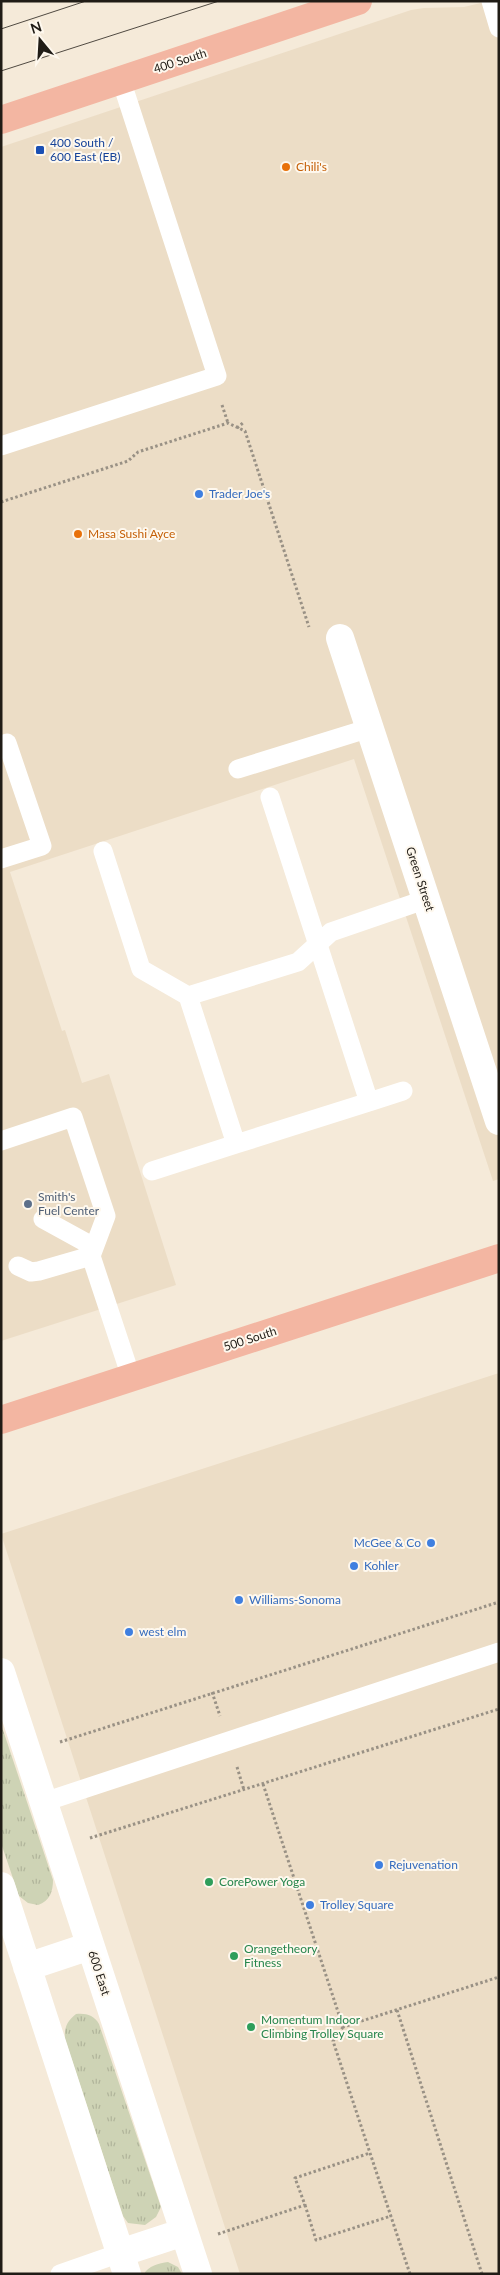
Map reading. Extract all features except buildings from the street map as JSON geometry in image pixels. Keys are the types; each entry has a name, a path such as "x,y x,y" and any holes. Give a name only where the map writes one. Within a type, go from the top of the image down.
{"main road":[{"name":"400 South","path":"1,120 358,1"},
{"name":"500 South","path":"1,1420 499,1258"}],"street":[{"name":"Green Street","path":"340,638 499,1121"},
{"name":"600 East","path":"1,1672 198,2274"},
{"path":"1,1886 124,2263 184,2232"},
{"path":"27,1967 90,1946"}],"lane":[{"path":"491,1 499,28"},
{"path":"1,446 217,376 121,80"},
{"path":"238,770 370,728"},
{"path":"1,859 42,846 7,743"},
{"path":"270,797 369,1102"},
{"path":"103,851 141,969 188,996 236,1144"},
{"path":"188,996 298,962 331,932 427,900"},
{"path":"152,1171 403,1091"},
{"path":"1,1141 74,1117 106,1216 93,1251 131,1377"},
{"path":"43,1219 93,1251"},
{"path":"18,1266 31,1272 39,1272 93,1251"},
{"path":"44,1802 499,1652"},
{"path":"60,2274 124,2263"}],"path":[{"path":"220,400 228,423 245,431 310,628"},
{"path":"237,428 244,422"},
{"path":"1,502 128,462 138,452 228,423"},
{"path":"60,1742 499,1602"},
{"path":"212,1692 222,1721"},
{"path":"90,1838 499,1709"},
{"path":"236,1764 244,1790"},
{"path":"263,1784 343,2027"},
{"path":"410,2274 333,2041 343,2027 499,1977"},
{"path":"397,2010 482,2274"},
{"path":"370,2153 295,2178 316,2240 391,2216"},
{"path":"217,2234 305,2205"}],"shaded area":[{"path":"489,1 499,1 499,1179 493,1181 354,759 10,872 62,1031 65,1030 82,1083 109,1074 176,1285 1,1341 1,147 411,10 464,7"},
{"name":"Trolley Square","path":"499,1373 499,2274 240,2274 1,1534"}],"green space":[{"path":"1,1724 53,1880 50,1895 38,1905 28,1903 19,1896 1,1843"},
{"path":"76,2014 89,2015 99,2024 161,2207 156,2217 145,2225 128,2223 123,2216 65,2039 67,2025"},
{"path":"168,2262 178,2267 182,2274 144,2274 154,2265"}],"tram line":[{"path":"1,29 86,1"},
{"path":"1,71 219,1"}],"place":[{"name":"400 South / 600 East (EB)","path":"40,150"},
{"name":"Chili's","path":"286,167"},
{"name":"Trader Joe's","path":"199,494"},
{"name":"Masa Sushi Ayce","path":"78,534"},
{"name":"Smith's Fuel Center","path":"28,1204"},
{"name":"McGee & Co","path":"431,1543"},
{"name":"Kohler","path":"354,1566"},
{"name":"Williams-Sonoma","path":"239,1600"},
{"name":"west elm","path":"129,1632"},
{"name":"Rejuvenation","path":"379,1865"},
{"name":"CorePower Yoga","path":"209,1882"},
{"name":"Trolley Square","path":"310,1905"},
{"name":"Orangetheory Fitness","path":"234,1956"},
{"name":"Momentum Indoor Climbing Trolley Square","path":"251,2027"}]}
